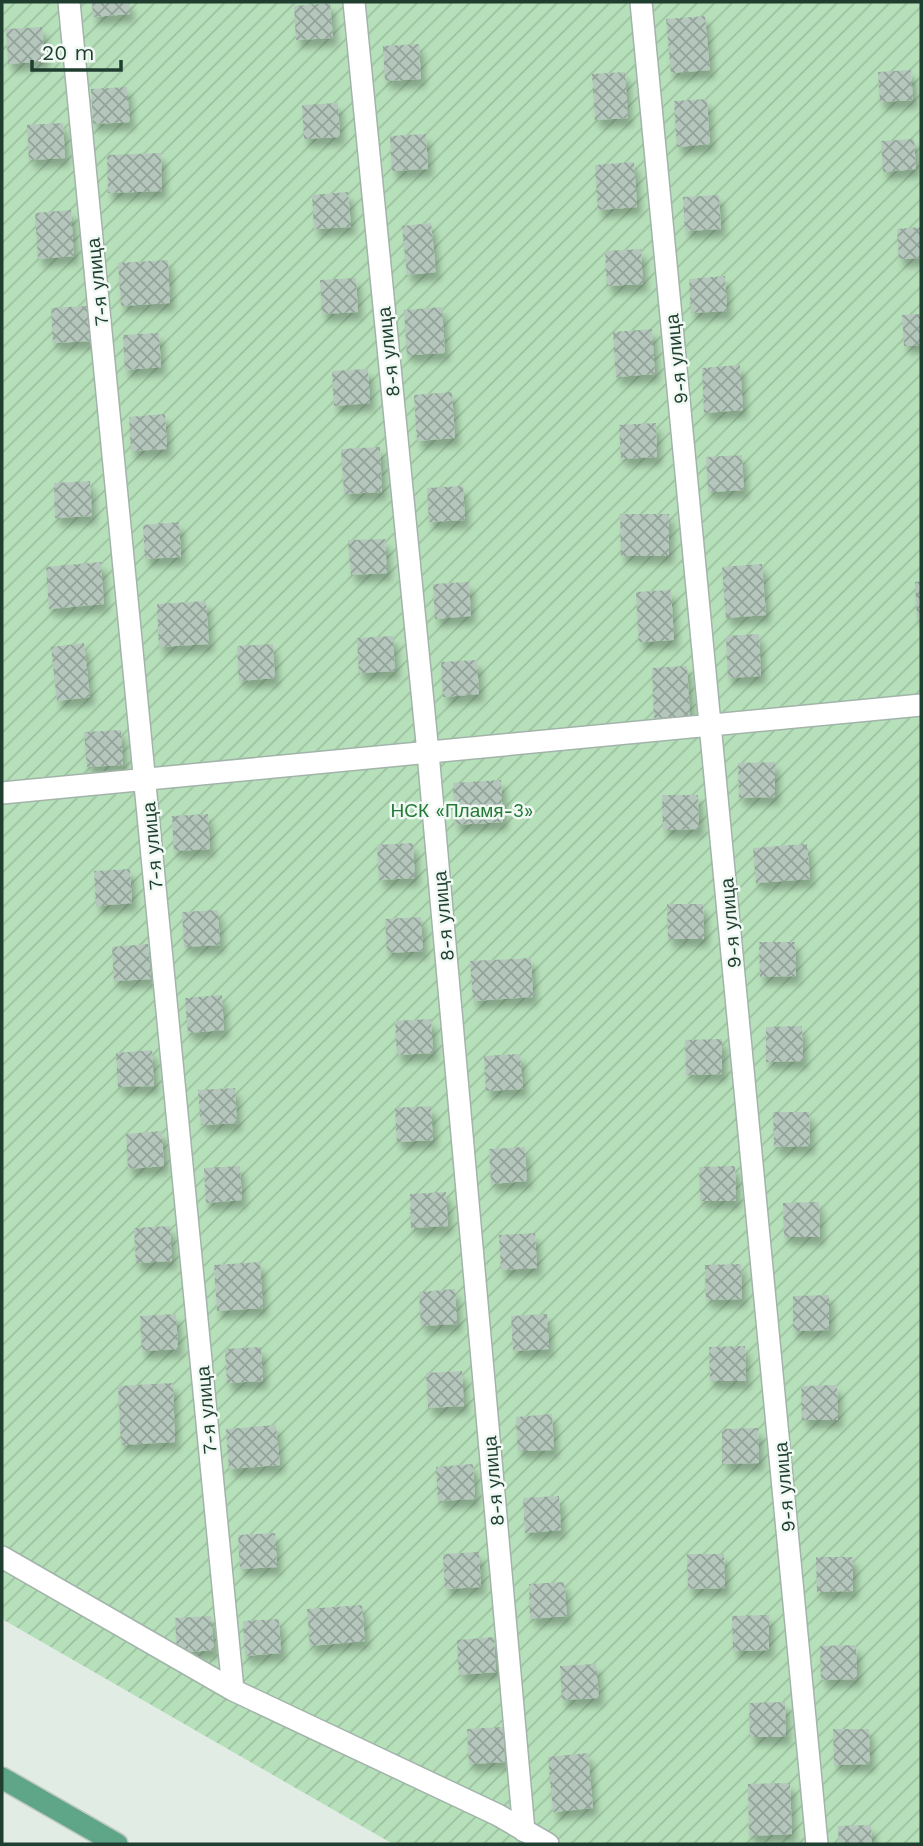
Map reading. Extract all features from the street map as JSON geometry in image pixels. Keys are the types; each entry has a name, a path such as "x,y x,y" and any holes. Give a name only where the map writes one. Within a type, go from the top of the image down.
{"main road":[{"path":"2,1778 117,1844"}],"street":[{"name":"7-я улица","path":"69,2 233,1690"},
{"name":"8-я улица","path":"354,2 428,753 524,1831"},
{"name":"9-я улица","path":"641,2 817,1844"},
{"path":"2,793 921,705"},
{"path":"2,1557 233,1690 498,1815 548,1844"}],"green space":[{"name":"НСК «Пламя-3»","path":"2,2 921,2 921,1844 393,1844 2,1619"}],"building":[{"path":"92,2 129,2 130,14 93,17"},
{"path":"330,3 333,38 296,40 294,6"},
{"path":"705,16 710,70 671,73 666,19"},
{"path":"42,27 45,61 8,64 6,29"},
{"path":"419,44 421,79 385,81 383,46"},
{"path":"911,70 913,100 880,102 878,72"},
{"path":"625,72 628,118 595,120 592,74"},
{"path":"127,87 130,122 93,124 91,89"},
{"path":"707,99 710,144 677,147 674,101"},
{"path":"338,103 340,137 304,139 302,105"},
{"path":"63,123 65,158 29,160 27,125"},
{"path":"426,134 428,169 392,171 390,136"},
{"path":"914,139 916,169 883,172 881,141"},
{"path":"161,153 162,191 108,193 107,155"},
{"path":"634,162 637,207 598,210 595,165"},
{"path":"348,192 351,227 314,229 312,195"},
{"path":"719,195 721,229 685,231 683,197"},
{"path":"71,210 74,256 38,259 35,213"},
{"path":"431,223 436,272 407,275 402,226"},
{"path":"921,227 921,258 899,259 897,229"},
{"path":"641,249 643,284 607,286 605,251"},
{"path":"168,260 170,303 121,306 118,263"},
{"path":"725,276 727,311 691,313 689,279"},
{"path":"356,278 358,312 322,314 320,280"},
{"path":"88,306 90,341 53,343 51,308"},
{"path":"442,307 445,353 407,355 404,310"},
{"path":"921,314 921,345 904,346 902,315"},
{"path":"652,329 655,374 616,377 613,332"},
{"path":"159,333 161,367 125,370 123,335"},
{"path":"740,365 743,410 704,413 702,368"},
{"path":"368,369 370,403 334,406 332,371"},
{"path":"452,392 455,438 417,441 414,395"},
{"path":"165,414 167,449 131,451 129,417"},
{"path":"656,423 657,457 621,459 619,425"},
{"path":"380,447 382,492 344,494 341,449"},
{"path":"742,455 744,490 708,492 706,457"},
{"path":"90,481 92,516 55,518 54,483"},
{"path":"463,486 465,520 429,522 427,488"},
{"path":"620,514 669,514 669,556 621,556"},
{"path":"179,522 181,557 145,559 143,525"},
{"path":"385,539 387,573 351,575 348,540"},
{"path":"101,562 104,604 49,609 46,567"},
{"path":"762,564 766,615 726,618 722,567"},
{"path":"921,581 921,618 917,619 915,582"},
{"path":"469,582 471,616 435,619 433,584"},
{"path":"671,590 674,640 639,642 636,592"},
{"path":"206,601 209,644 159,647 157,604"},
{"path":"759,634 761,676 728,678 726,636"},
{"path":"393,636 395,671 359,673 357,638"},
{"path":"84,643 90,697 57,701 51,647"},
{"path":"273,644 275,678 239,681 237,646"},
{"path":"477,660 479,694 443,697 441,662"},
{"path":"687,666 690,716 654,718 652,668"},
{"path":"121,730 123,765 87,767 84,732"},
{"path":"775,762 775,797 739,798 738,763"},
{"path":"501,780 503,822 455,825 453,783"},
{"path":"662,795 698,795 699,829 663,830"},
{"path":"208,814 210,849 174,851 172,816"},
{"path":"413,843 415,878 379,880 377,845"},
{"path":"807,844 810,879 756,883 753,848"},
{"path":"130,869 132,903 96,906 94,871"},
{"path":"667,904 703,904 704,939 668,939"},
{"path":"218,910 220,945 184,947 182,912"},
{"path":"421,917 423,951 387,953 385,919"},
{"path":"759,942 795,942 796,976 760,977"},
{"path":"148,944 151,979 114,981 112,947"},
{"path":"531,958 533,997 473,1001 470,961"},
{"path":"222,995 224,1030 188,1033 185,998"},
{"path":"431,1019 433,1053 397,1055 395,1021"},
{"path":"802,1026 803,1061 766,1062 766,1027"},
{"path":"722,1039 722,1074 686,1075 685,1040"},
{"path":"152,1050 154,1086 118,1087 116,1053"},
{"path":"520,1054 523,1089 486,1091 484,1056"},
{"path":"235,1088 237,1123 201,1125 198,1090"},
{"path":"431,1106 433,1140 397,1142 395,1108"},
{"path":"773,1112 809,1112 810,1146 774,1147"},
{"path":"162,1131 164,1166 128,1169 126,1134"},
{"path":"525,1147 527,1181 491,1184 489,1149"},
{"path":"240,1166 242,1200 206,1203 204,1168"},
{"path":"735,1166 736,1201 700,1201 699,1167"},
{"path":"446,1192 448,1226 411,1228 410,1194"},
{"path":"819,1202 820,1237 784,1237 783,1203"},
{"path":"170,1226 172,1261 136,1263 134,1228"},
{"path":"535,1233 537,1268 501,1270 499,1235"},
{"path":"260,1262 263,1308 217,1311 214,1265"},
{"path":"741,1264 742,1299 706,1300 705,1265"},
{"path":"455,1289 457,1324 421,1326 419,1292"},
{"path":"829,1295 829,1330 793,1331 793,1296"},
{"path":"176,1314 178,1349 142,1351 140,1316"},
{"path":"547,1314 549,1349 513,1351 511,1316"},
{"path":"745,1346 746,1381 710,1381 709,1347"},
{"path":"261,1347 263,1381 227,1383 225,1349"},
{"path":"462,1371 464,1406 428,1408 426,1373"},
{"path":"173,1383 175,1442 121,1445 118,1386"},
{"path":"837,1385 838,1420 802,1420 801,1386"},
{"path":"552,1414 554,1450 518,1451 516,1417"},
{"path":"276,1425 280,1465 229,1469 226,1429"},
{"path":"758,1428 759,1463 722,1464 722,1429"},
{"path":"473,1464 475,1499 438,1501 436,1467"},
{"path":"559,1496 561,1530 525,1533 523,1498"},
{"path":"275,1533 277,1567 240,1569 238,1535"},
{"path":"479,1552 481,1587 445,1589 443,1554"},
{"path":"687,1554 724,1554 725,1588 688,1589"},
{"path":"816,1557 853,1557 853,1591 817,1592"},
{"path":"564,1582 567,1616 530,1619 529,1584"},
{"path":"362,1605 365,1641 310,1646 307,1609"},
{"path":"769,1615 769,1650 733,1651 732,1616"},
{"path":"211,1616 214,1650 177,1653 175,1618"},
{"path":"279,1619 281,1653 245,1656 243,1621"},
{"path":"494,1637 496,1672 459,1675 457,1640"},
{"path":"856,1645 857,1679 821,1680 820,1646"},
{"path":"596,1664 599,1698 562,1700 560,1666"},
{"path":"785,1702 786,1737 750,1737 749,1703"},
{"path":"503,1727 505,1762 469,1764 467,1729"},
{"path":"833,1729 869,1729 870,1764 834,1765"},
{"path":"588,1753 593,1808 553,1812 548,1757"},
{"path":"790,1783 792,1834 749,1836 748,1784"},
{"path":"871,1825 872,1844 839,1844 838,1826"}]}
